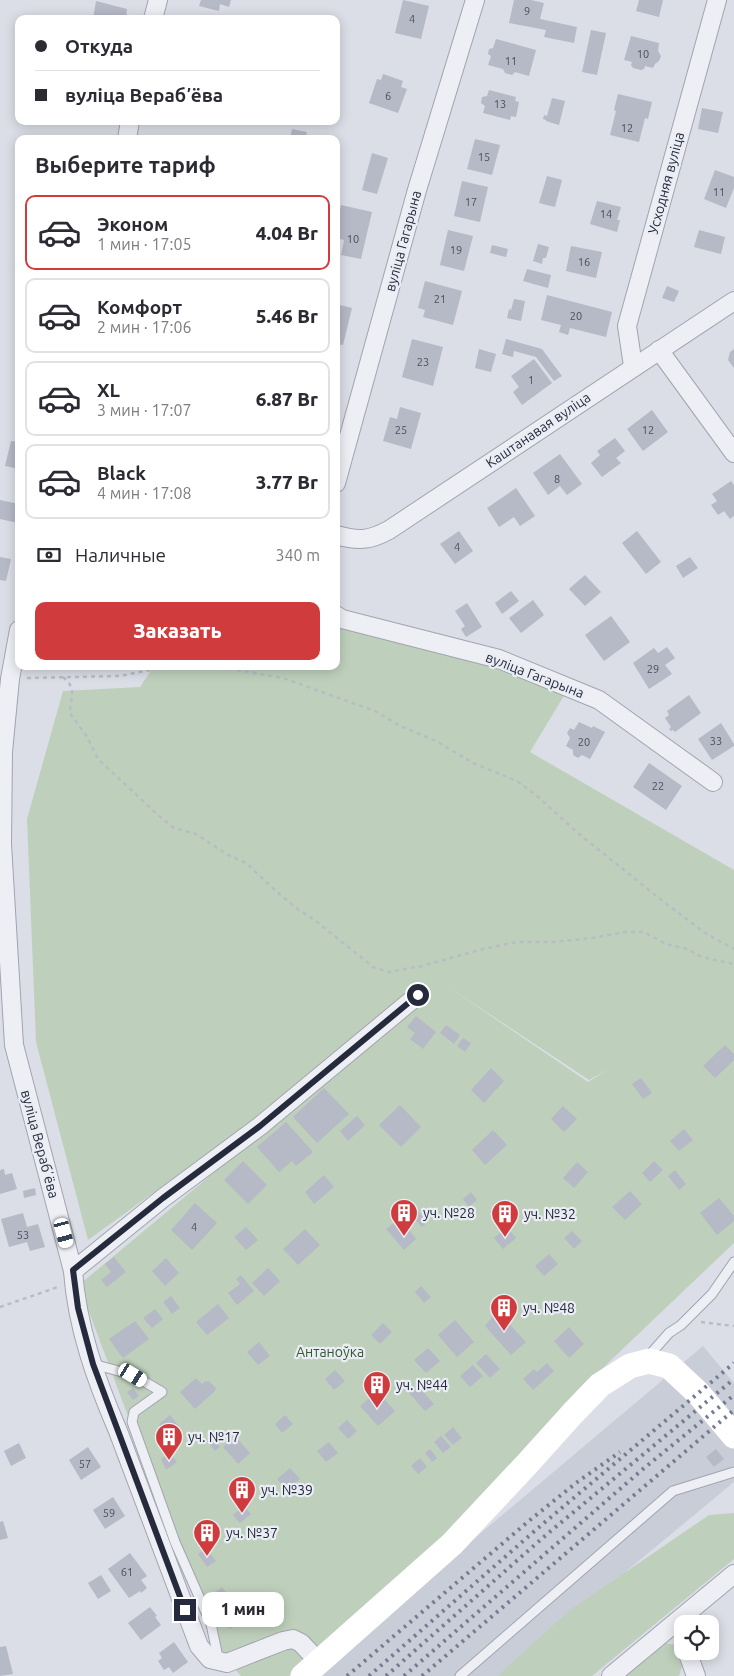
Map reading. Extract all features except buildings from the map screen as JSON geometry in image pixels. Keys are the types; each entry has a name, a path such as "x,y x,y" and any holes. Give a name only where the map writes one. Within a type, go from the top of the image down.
{"street":[{"path":"154,15 158,0"},
{"name":"вуліца Гагарына","path":"340,469 417,190 475,0"},
{"name":"Усходняя вуліца","path":"633,366 627,326 717,0"},
{"name":"Каштанавая вуліца","path":"340,536 365,539 389,530 633,366 734,301"},
{"path":"659,350 734,453"},
{"name":"вуліца Гагарына","path":"340,618 500,659 599,700 714,782"},
{"name":"вуліца Верабʼёва","path":"15,644 5,678 2,844 14,1045 74,1276 80,1316 93,1364 199,1646 210,1659 219,1662"},
{"path":"74,1276 163,1198 260,1126 418,995"},
{"path":"219,1662 227,1663 283,1641 293,1639 301,1643 311,1669 462,1534 600,1385 630,1366 649,1361 660,1362 675,1370 711,1407 734,1436"},
{"path":"683,1615 734,1574"},
{"path":"611,1676 674,1623"},
{"path":"690,1660 696,1676"}],"lane":[{"path":"649,1361 660,1342 681,1325 712,1294 734,1262"},
{"path":"93,1364 133,1375 162,1392 134,1412 132,1422 174,1542 211,1624 219,1662"},
{"path":"460,1676 673,1491 734,1472"}],"path":[{"path":"5,678 120,676 150,670"},
{"path":"236,670 282,678 375,711 400,726 436,741 473,763 517,781 660,899 705,933 734,949"},
{"path":"63,677 71,684 73,691 70,713 87,737 98,759 114,774 174,828 196,834 228,856 246,863 258,876 296,908 316,921 373,967 389,972 517,942 552,942 585,939 625,932 644,932 666,944 687,949 702,957 734,964"},
{"path":"0,1306 74,1276"},
{"path":"681,1325 705,1322 734,1326"}],"shaded area":[{"path":"703,1346 734,1383 734,1482 500,1676 311,1676"}],"green space":[{"name":"Антаноўка","path":"340,625 496,665 565,694 530,752 734,870 734,1243 610,1361 557,1415 455,1528 289,1676 241,1676 213,1644 79,1285 432,991 88,1240 36,1042 27,819 63,691 140,687 151,670 340,670","holes":["447,986 589,1080 609,1069 588,1082"]},
{"path":"734,1513 734,1559 592,1676 497,1676 570,1610 709,1515"},
{"path":"664,1643 674,1645 674,1660 682,1660 683,1663 679,1676 624,1676"}],"railway":[{"path":"369,1676 538,1528 734,1363"},
{"path":"386,1676 546,1535 734,1379"},
{"path":"404,1676 643,1469 734,1395"},
{"path":"422,1676 734,1410"},
{"path":"347,1676 530,1520 576,1483 620,1452"}],"place":[{"name":"уч. №28","path":"404,1237"},
{"name":"уч. №32","path":"505,1238"},
{"name":"уч. №48","path":"504,1332"},
{"name":"уч. №44","path":"377,1409"},
{"name":"уч. №17","path":"169,1461"},
{"name":"уч. №39","path":"242,1514"},
{"name":"уч. №37","path":"207,1557"}],"route":[{"path":"185,1610 104,1396 85,1340 73,1270 83,1264 163,1198 260,1126 418,995"}]}
